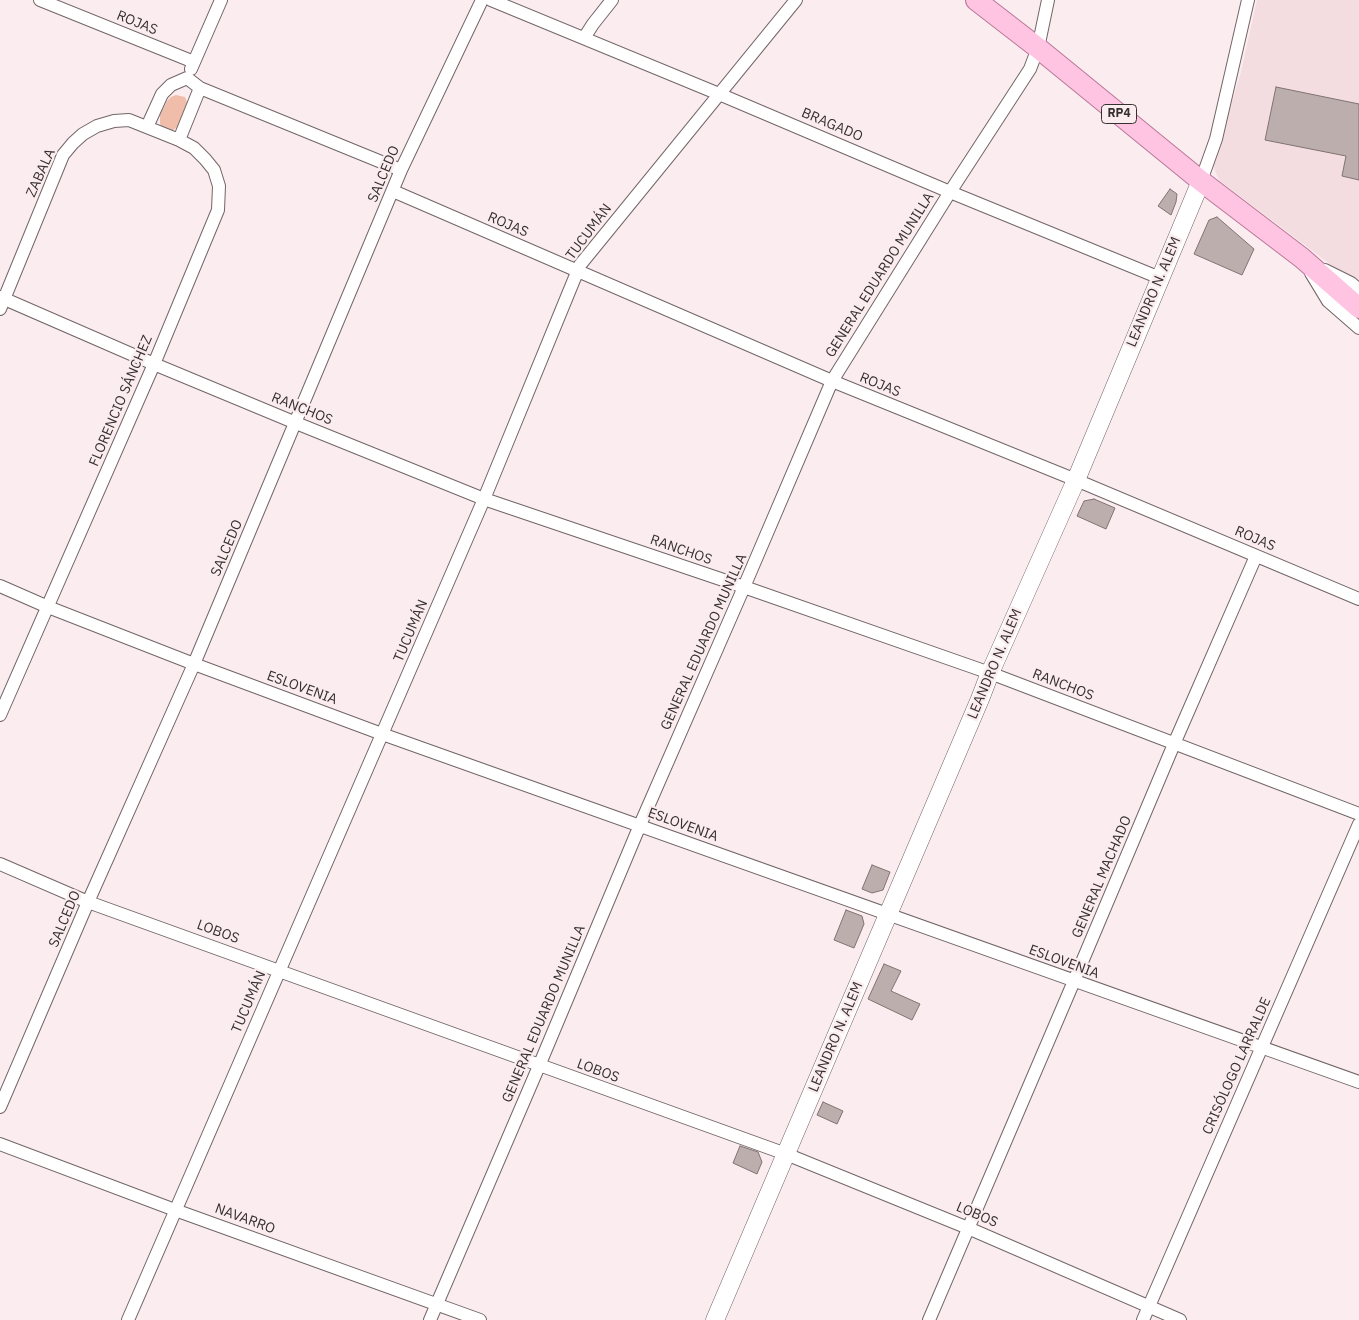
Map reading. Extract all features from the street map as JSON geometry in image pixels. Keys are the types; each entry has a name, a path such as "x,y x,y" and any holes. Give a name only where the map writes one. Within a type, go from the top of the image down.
{"main road":[{"name":"RP4","path":"976,0 1201,181 1302,258 1359,308"}],"street":[{"name":"ROJAS","path":"40,0 194,62"},
{"path":"147,126 162,94 171,85 187,78 221,0"},
{"name":"SALCEDO","path":"0,1107 88,902 194,664 401,170 482,0"},
{"name":"BRAGADO","path":"491,0 1160,278"},
{"path":"584,38 612,0"},
{"name":"TUCUMÁN","path":"128,1320 484,499 580,265 796,0"},
{"name":"GENERAL EDUARDO MUNILLA","path":"430,1320 640,825 832,381 950,192 1030,69 1038,48 1048,0"},
{"name":"LEANDRO N. ALEM","path":"715,1320 977,708 990,673 1076,480 1201,181 1216,139 1248,0"},
{"path":"187,78 200,88 401,170"},
{"path":"180,140 200,88"},
{"name":"ZABALA","path":"1,302 63,155 83,134 97,126 114,121 128,120 147,126"},
{"name":"FLORENCIO SÁNCHEZ","path":"0,715 154,364 218,210 219,186 214,170 194,148 147,126"},
{"name":"ROJAS","path":"393,191 832,381 1076,480 1359,600"},
{"path":"1302,258 1352,283 1359,290"},
{"path":"1302,258 1328,301 1359,328"},
{"name":"RANCHOS","path":"1,302 484,499 990,673 1359,814"},
{"name":"GENERAL MACHADO","path":"929,1320 1256,556"},
{"name":"ESLOVENIA","path":"0,586 48,607 194,664 382,734 1359,1082"},
{"name":"CRISÓLOGO LARRALDE","path":"1142,1320 1359,824"},
{"name":"LOBOS","path":"0,864 88,902 786,1154 968,1228 1180,1320"},
{"name":"NAVARRO","path":"0,1144 480,1320"}],"shaded area":[{"path":"1257,0 1359,0 1359,286 1220,181 1214,168 1214,161 1241,72"},
{"path":"176,95 185,97 188,105 180,125 172,131 163,128 160,124 160,115 167,101"}],"building":[{"path":"1276,87 1359,104 1359,180 1342,176 1346,156 1265,140"},
{"path":"1170,189 1177,194 1171,215 1158,206"},
{"path":"1217,217 1254,249 1242,275 1194,254 1209,220"},
{"path":"1094,499 1115,508 1106,529 1077,516 1084,501"},
{"path":"872,865 890,872 883,890 872,893 862,889"},
{"path":"846,910 862,916 864,924 854,948 834,940"},
{"path":"884,964 901,971 891,991 920,1004 912,1020 868,999"},
{"path":"823,1102 843,1111 837,1124 817,1115"},
{"path":"740,1146 758,1152 762,1162 757,1174 733,1163"}]}
